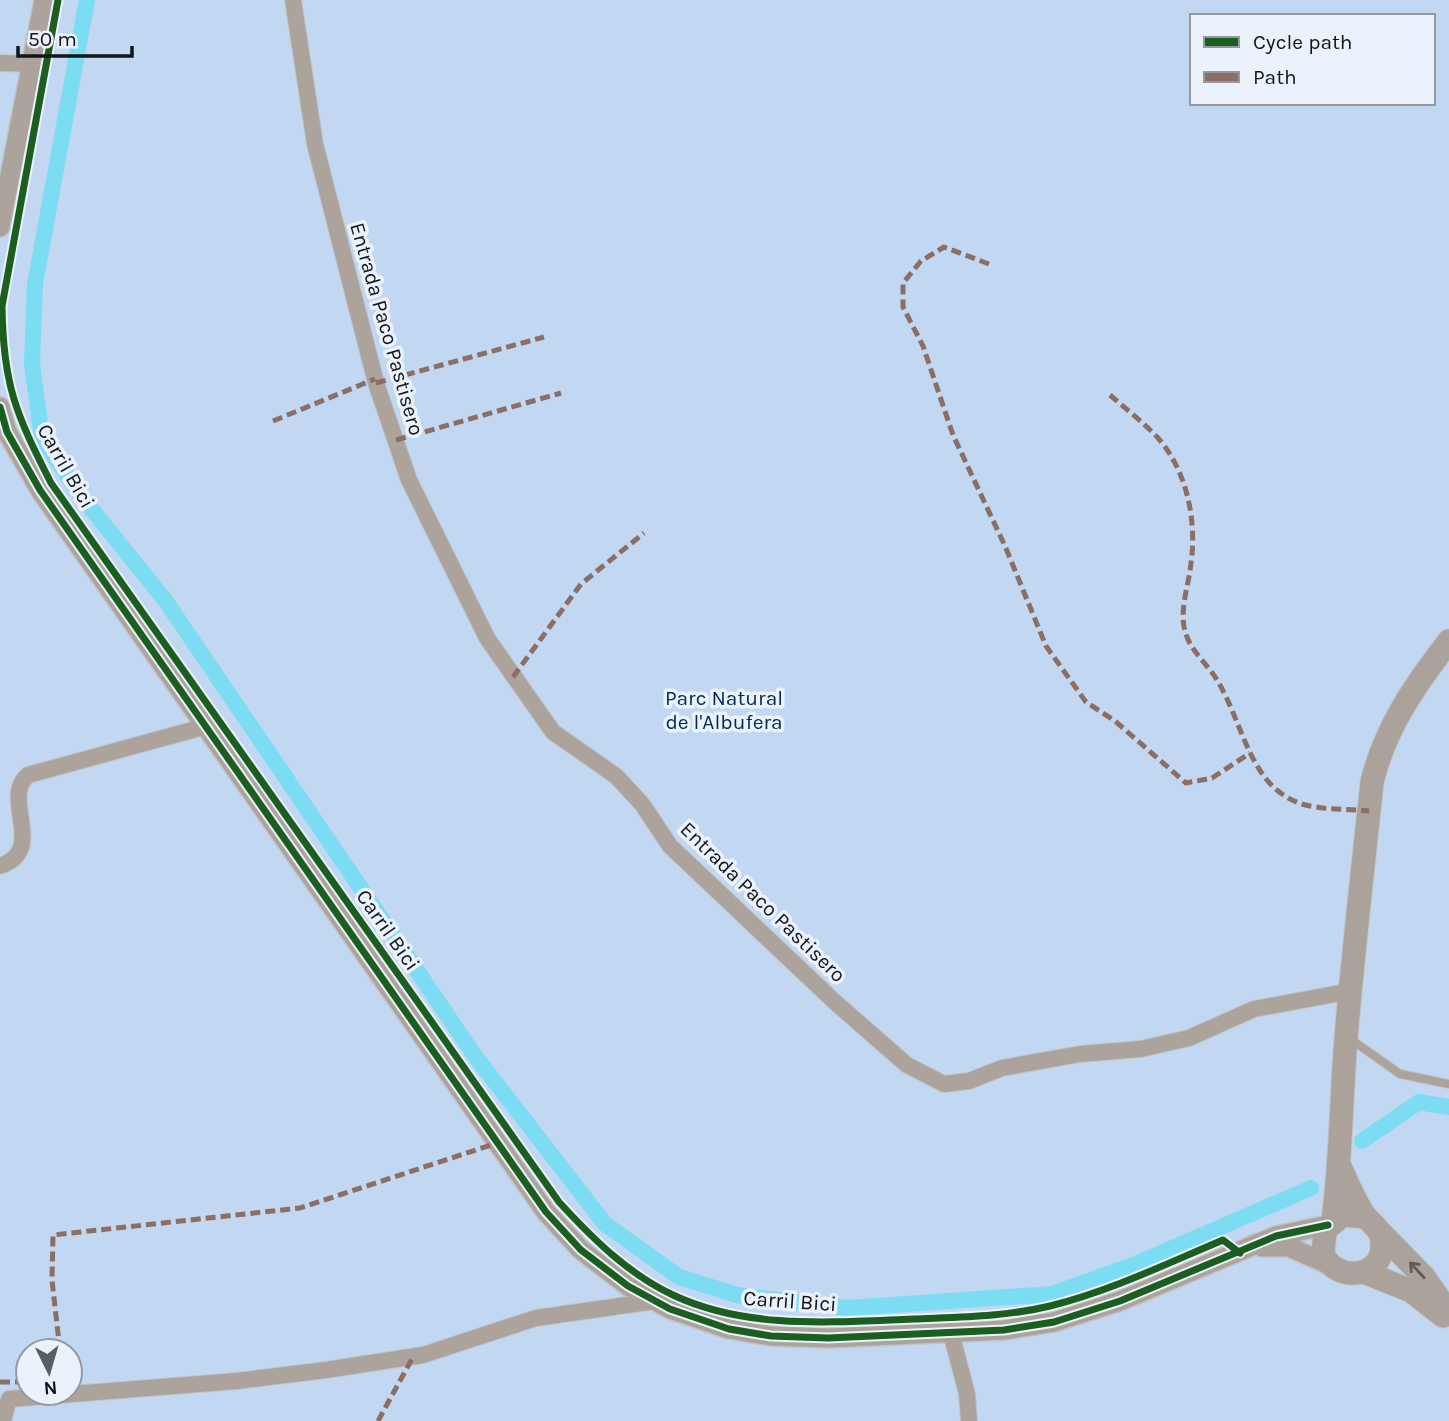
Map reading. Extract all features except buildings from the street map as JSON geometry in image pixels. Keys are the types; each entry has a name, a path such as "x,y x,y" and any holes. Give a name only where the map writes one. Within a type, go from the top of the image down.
{"main road":[{"path":"1449,641 1391,726 1379,753 1371,782 1346,1036 1339,1132 1340,1167 1330,1222 1321,1244 1330,1265 1344,1273 1364,1272 1411,1292 1449,1320"},
{"path":"1340,1167 1382,1244 1380,1256 1364,1272"},
{"path":"1330,1222 1349,1213 1373,1224 1424,1277 1449,1313"}],"street":[{"path":"0,227 44,0"},
{"name":"Entrada Paco Pastisero","path":"293,0 314,144 376,383 410,480 488,638 553,732 617,776 642,804 670,846 799,967 907,1065 944,1084 969,1082 1002,1068 1080,1054 1141,1049 1189,1038 1254,1009 1351,990"},
{"path":"0,63 33,64"},
{"path":"0,407 7,432 40,490 546,1212 581,1250 628,1286 670,1309 729,1329 771,1336 828,1338 951,1333 1054,1322 1120,1301 1276,1236 1330,1222"},
{"path":"0,866 16,858 20,849 11,797 19,780 207,726"},
{"path":"1254,1247 1289,1247 1330,1265"},
{"path":"3,1421 9,1399 237,1381 326,1370 423,1355 536,1318 654,1301"},
{"path":"951,1333 967,1394 969,1421"}],"lane":[{"path":"1346,1036 1400,1074 1449,1084"}],"green space":[{"name":"Parc Natural de l'Albufera","path":"0,0 1449,0 1449,1421 0,1421"}],"waterway":[{"path":"87,0 35,284 32,364 42,438 81,496 165,600 475,1056 605,1224 679,1277 737,1295 847,1308 1052,1294 1133,1265 1311,1188"},
{"path":"1362,1141 1419,1102 1449,1107"}],"marked path":[{"path":"989,264 944,247 921,261 903,283 903,307 923,346 953,435 1005,546 1046,646 1086,702 1115,721 1186,783 1212,778 1250,753"},
{"path":"376,383 544,337"},
{"path":"273,421 375,379"},
{"path":"396,440 561,393"},
{"path":"1110,395 1158,438 1168,451 1183,481 1192,530 1191,563 1184,606 1185,631 1195,651 1217,680 1263,775 1277,790 1294,801 1322,808 1369,811"},
{"path":"513,677 581,584 644,533"},
{"path":"58,1337 52,1280 53,1235 300,1208 497,1143"},
{"path":"378,1421 413,1357"},
{"path":"0,1382 14,1382"}],"cycle path":[{"name":"Carril Bici","path":"58,0 2,306 5,357 20,418 51,483 559,1202 598,1242 641,1277 673,1295 701,1306 761,1319 822,1322 964,1317 1016,1312 1050,1306 1094,1293 1223,1240 1240,1253"},
{"path":"0,407 7,432 40,490 546,1212 581,1250 628,1286 670,1309 729,1329 771,1336 828,1338 1004,1330 1054,1322 1120,1301 1276,1236 1328,1225"}]}
